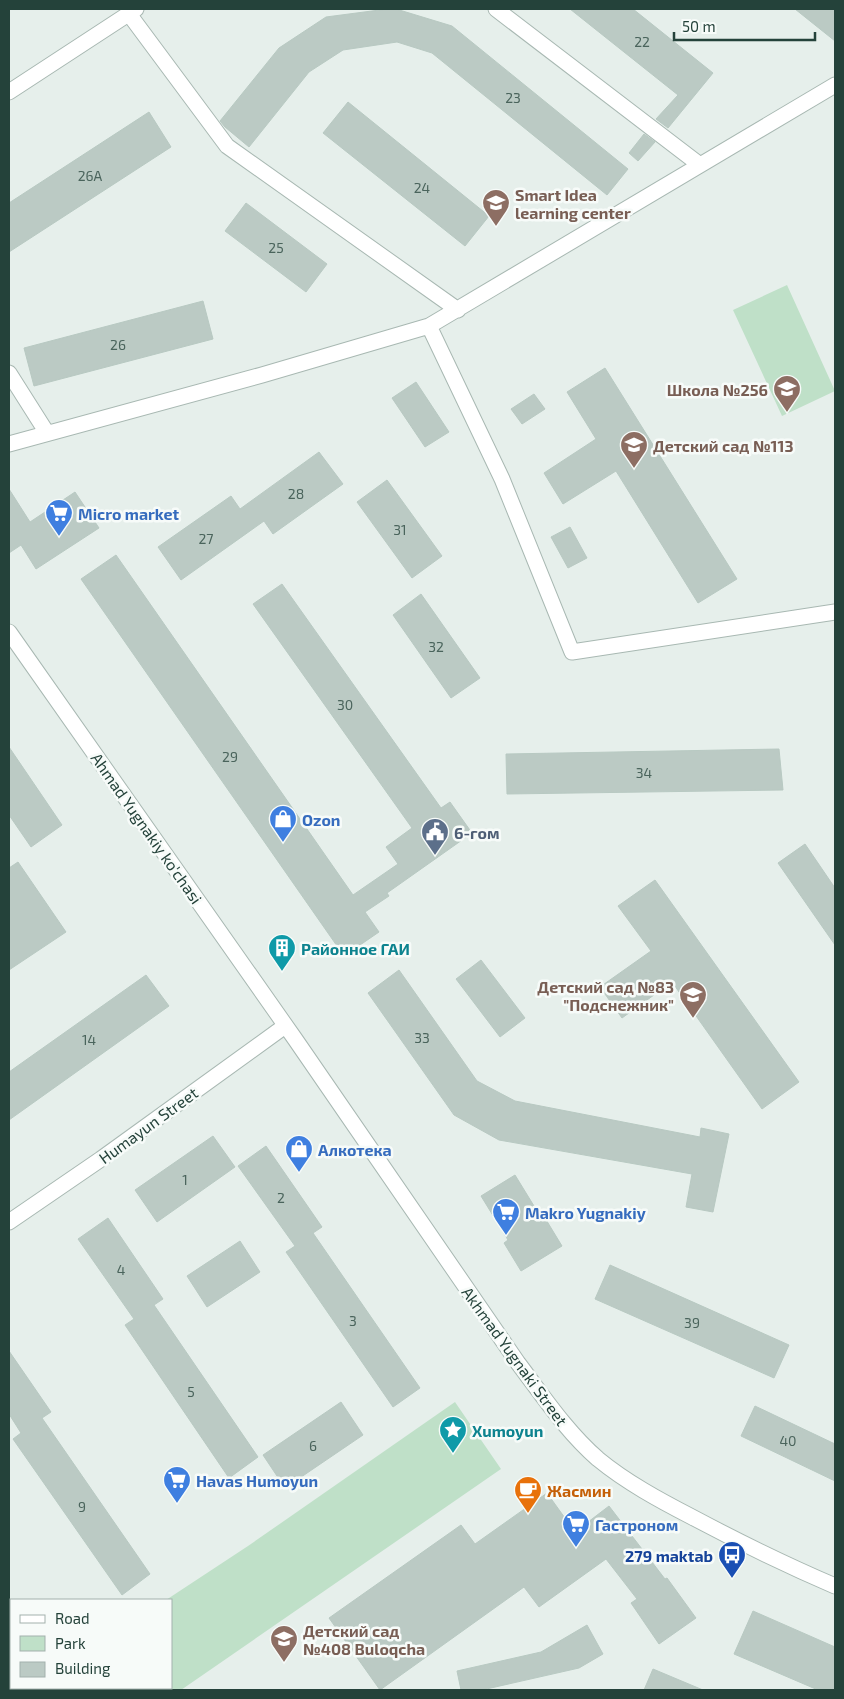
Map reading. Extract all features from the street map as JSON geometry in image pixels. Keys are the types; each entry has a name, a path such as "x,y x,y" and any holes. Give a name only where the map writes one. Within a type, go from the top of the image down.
{"street":[{"path":"496,9 700,165"},
{"path":"9,92 133,11 227,146 458,310"},
{"path":"9,444 262,375 429,326 835,84"},
{"path":"429,326 502,479 572,652 835,612"},
{"path":"9,373 47,433"},
{"name":"Ahmad Yugnakiy ko'chasi","path":"9,632 285,1026"},
{"name":"Humayun Street","path":"9,1222 101,1159 285,1026"},
{"name":"Akhmad Yugnaki Street","path":"285,1026 518,1363 555,1414 575,1437 598,1459 661,1501 764,1555 835,1586"}],"green space":[{"path":"787,285 835,391 782,416 733,310"},
{"path":"455,1402 501,1469 181,1690 32,1690 172,1689 172,1599 168,1599 248,1546"}],"building":[{"path":"396,9 452,26 628,169 607,195 432,53 397,42 343,50 309,72 249,147 220,121 279,48 326,17"},
{"path":"570,9 633,9 713,73 668,128 656,119 678,95"},
{"path":"795,9 835,9 835,41"},
{"path":"348,102 489,216 465,246 323,133"},
{"path":"149,112 171,147 9,252 9,203"},
{"path":"644,134 655,142 638,161 629,153"},
{"path":"246,203 327,264 306,292 225,231"},
{"path":"203,301 213,339 34,386 24,348"},
{"path":"605,368 737,579 698,603 616,471 563,504 544,473 596,439 567,392"},
{"path":"416,382 449,432 425,447 392,398"},
{"path":"534,394 545,409 522,424 511,409"},
{"path":"319,452 343,484 273,534 264,521 181,580 158,547 231,496 240,509"},
{"path":"387,480 442,556 412,578 357,502"},
{"path":"9,489 30,522 75,492 99,528 36,569 21,545 9,553"},
{"path":"570,527 587,558 568,568 551,537"},
{"path":"116,555 353,895 398,864 386,847 412,828 253,604 282,584 441,808 450,802 472,833 387,893 389,896 365,912 379,932 344,956 81,579"},
{"path":"421,594 480,678 451,698 393,615"},
{"path":"9,747 62,825 31,847 9,815"},
{"path":"779,749 783,790 507,794 506,754"},
{"path":"805,844 835,888 835,945 778,863"},
{"path":"18,862 66,932 9,970 9,868"},
{"path":"655,880 799,1082 762,1109 672,982 622,1018 600,987 651,951 618,906"},
{"path":"481,960 525,1018 500,1037 456,979"},
{"path":"399,970 477,1081 515,1101 700,1137 701,1128 729,1134 713,1212 686,1207 692,1174 499,1140 454,1115 368,993"},
{"path":"146,975 169,1006 9,1120 9,1072"},
{"path":"213,1136 235,1167 157,1222 135,1190"},
{"path":"266,1146 322,1227 313,1233 420,1388 393,1407 286,1252 295,1246 238,1166"},
{"path":"515,1175 542,1219 545,1218 562,1246 521,1271 504,1243 508,1240 481,1196"},
{"path":"108,1218 163,1299 154,1305 258,1457 229,1478 125,1325 134,1319 78,1239"},
{"path":"240,1241 260,1272 207,1307 187,1276"},
{"path":"610,1265 789,1345 774,1378 595,1299"},
{"path":"9,1351 51,1412 42,1418 150,1574 122,1595 13,1439 21,1433 9,1414"},
{"path":"341,1402 363,1435 285,1488 263,1455"},
{"path":"755,1406 835,1444 835,1481 741,1436"},
{"path":"547,1493 575,1532 609,1506 665,1579 667,1578 696,1618 659,1644 631,1603 637,1599 606,1559 539,1607 524,1587 380,1690 329,1618 461,1525 475,1544"},
{"path":"753,1611 835,1647 835,1690 818,1690 734,1654"},
{"path":"587,1625 603,1654 579,1668 482,1690 461,1690 457,1671 541,1652"},
{"path":"653,1669 703,1690 644,1690"}],"place":[{"name":"Smart Idea learning center","path":"496,227"},
{"name":"Школа №256","path":"787,413"},
{"name":"Детский сад №113","path":"634,469"},
{"name":"Micro market","path":"59,537"},
{"name":"Ozon","path":"283,843"},
{"name":"6-гом","path":"435,856"},
{"name":"Районное ГАИ","path":"282,972"},
{"name":"Детский сад №83 \"Подснежник\"","path":"693,1019"},
{"name":"Алкотека","path":"299,1173"},
{"name":"Makro Yugnakiy","path":"506,1236"},
{"name":"Xumoyun","path":"453,1454"},
{"name":"Havas Humoyun","path":"177,1504"},
{"name":"Жасмин","path":"528,1514"},
{"name":"Гастроном","path":"576,1548"},
{"name":"279 maktab","path":"732,1579"},
{"name":"Детский сад №408 Buloqcha","path":"284,1663"}]}
